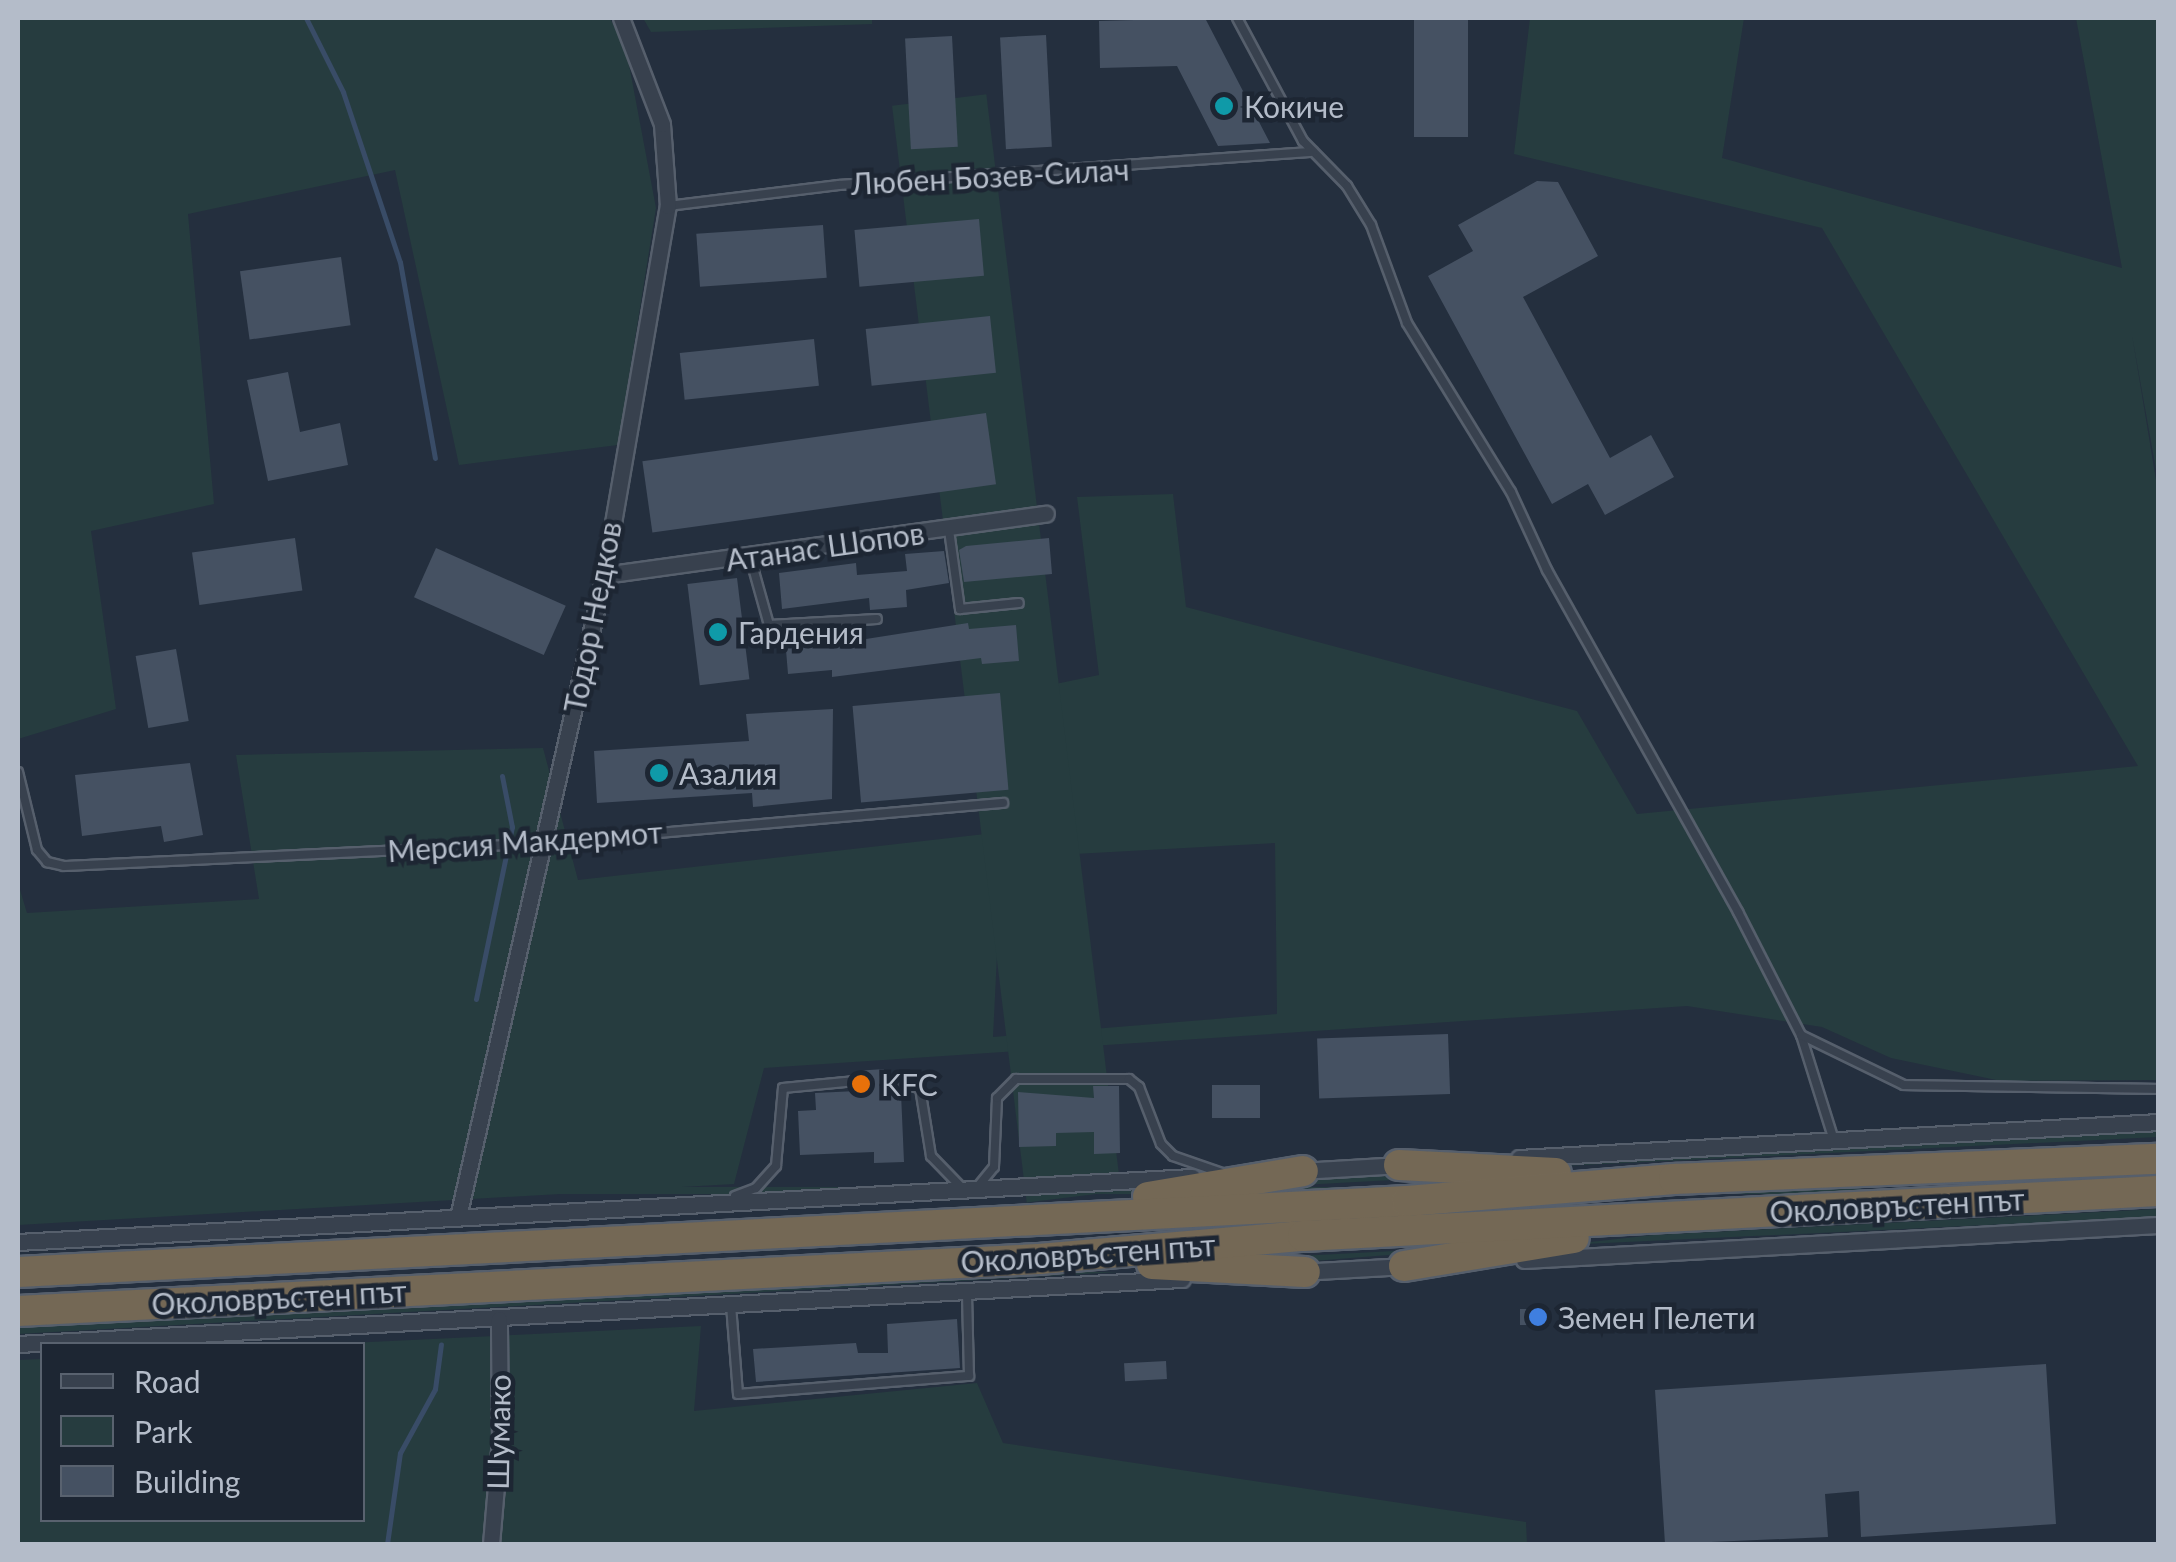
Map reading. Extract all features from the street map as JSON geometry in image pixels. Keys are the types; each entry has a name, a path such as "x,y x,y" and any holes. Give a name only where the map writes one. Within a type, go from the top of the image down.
{"highway":[{"name":"Околовръстен път","path":"18,1272 1407,1201 1674,1179 2158,1159"},
{"path":"1399,1165 1674,1179"},
{"path":"1014,1220 1303,1171"},
{"name":"Околовръстен път","path":"18,1310 1040,1258 1303,1236 2158,1191"},
{"path":"1404,1266 1722,1214"},
{"path":"1040,1258 1305,1272"}],"street":[{"name":"Тодор Недков","path":"458,1217 604,574 668,206 662,124 621,18"},
{"name":"Атанас Шопов","path":"604,574 1046,514"},
{"path":"18,1242 2158,1122"},
{"path":"56,1342 2158,1225"},
{"name":"Шумако","path":"491,1544 500,1440 499,1319"}],"lane":[{"path":"1238,18 1312,152 1347,186 1371,225 1407,323 1511,492 1801,1035 1834,1140"},
{"name":"Любен Бозев-Силач","path":"668,206 838,185 1312,152"},
{"path":"949,530 960,609 1019,603"},
{"path":"750,557 769,624 877,619"},
{"name":"Мерсия Макдермот","path":"18,772 38,850 47,862 545,843 1002,802"},
{"path":"1801,1035 1904,1085 2158,1089"},
{"path":"885,1080 920,1088 931,1156 969,1188 994,1167 997,1098 1016,1079 1129,1079 1140,1087 1161,1144 1173,1156 1226,1175"},
{"path":"714,1202 756,1188 776,1166 783,1088 856,1081"},
{"path":"731,1305 738,1394 969,1376 966,1291"}],"green space":[{"path":"18,18 610,18 627,54 656,208 618,445 459,465 395,170 188,214 214,504 91,531 116,709 18,739"},
{"path":"643,18 872,18 872,24 651,32"},
{"path":"1530,18 1744,18 1722,158 2122,268 2076,18 2158,18 2158,481 2132,335 2158,492 2158,1080 2001,1081 1891,1058 1822,1027 1687,1006 764,1068 734,1184 18,1225 18,883 27,913 259,899 236,755 543,748 578,880 1003,832 993,1037 1277,1014 1275,843 1056,855 1036,688 1099,675 1077,497 1173,494 1186,607 1577,711 1637,814 2138,766 1822,228 1514,154"},
{"path":"986,94 1121,1191 1027,1203 892,106"},
{"path":"2158,1131 2158,1137 1563,1166 1563,1163"},
{"path":"1872,1170 2158,1170 2158,1178 1872,1178"},
{"path":"1447,1177 1230,1189 1302,1178"},
{"path":"18,1187 1861,1187 1861,1194 18,1194"},
{"path":"2158,1209 2158,1217 1563,1245 1653,1235"},
{"path":"1451,1248 1288,1263 1225,1260"},
{"path":"1019,1272 1119,1272 18,1334 18,1327"},
{"path":"701,1326 694,1411 977,1383 1003,1443 1526,1522 1527,1544 18,1544 18,1360 40,1359 40,1522 365,1522 365,1342"}],"building":[{"name":"Кокиче","path":"1205,18 1270,143 1218,146 1177,66 1100,68 1099,21"},
{"path":"1414,18 1468,18 1468,137 1414,137"},
{"path":"1046,35 1052,147 1006,149 1000,37"},
{"path":"952,36 958,147 911,149 905,38"},
{"path":"1537,181 1558,182 1598,256 1523,297 1610,458 1651,435 1674,477 1605,515 1588,484 1552,504 1428,276 1473,251 1458,225"},
{"path":"979,219 984,276 859,287 854,230"},
{"path":"823,225 827,278 700,287 696,234"},
{"path":"341,257 351,325 250,340 240,271"},
{"path":"990,316 996,373 872,386 866,329"},
{"path":"814,339 819,386 685,400 680,353"},
{"path":"288,372 300,432 340,423 348,465 268,481 247,380"},
{"path":"986,413 996,484 652,533 642,461"},
{"path":"295,538 302,590 199,605 192,552"},
{"path":"1049,538 1052,574 964,582 959,550 966,546"},
{"path":"436,548 566,606 544,655 414,597"},
{"path":"944,551 949,583 906,590 907,607 870,610 869,598 782,609 779,573 856,563 857,575 907,571 905,554"},
{"name":"Гардения","path":"737,578 749,679 700,685 687,584"},
{"path":"968,623 969,629 1016,625 1019,661 982,664 981,658 832,677 832,670 788,674 785,638 866,639"},
{"path":"176,649 189,721 148,728 136,656"},
{"path":"1000,693 1008,790 861,803 853,706"},
{"path":"833,709 832,799 753,807 752,793 597,803 594,751 749,741 746,714"},
{"path":"190,763 203,835 164,842 161,826 82,836 75,775"},
{"path":"1448,1034 1450,1094 1319,1099 1317,1039"},
{"path":"884,1069 879,1085 886,1094 901,1093 904,1162 874,1163 874,1152 800,1155 798,1111 816,1110 815,1093 857,1091 863,1081 855,1071"},
{"path":"1212,1085 1260,1085 1260,1118 1212,1118"},
{"path":"1093,1086 1119,1086 1120,1153 1094,1154 1094,1132 1056,1133 1056,1146 1019,1147 1018,1092 1094,1098"},
{"path":"1520,1309 1550,1309 1550,1325 1520,1325"},
{"path":"957,1319 960,1368 756,1382 753,1349 856,1343 858,1353 888,1353 887,1324"},
{"path":"1166,1361 1167,1379 1125,1381 1124,1363"},
{"path":"2046,1364 2056,1524 1861,1537 1859,1491 1825,1494 1828,1537 1665,1544 1655,1390"}],"waterway":[{"path":"306,18 343,92 400,262 435,458"},
{"path":"476,999 512,827 502,776"},
{"path":"387,1544 400,1453 435,1389 441,1344"}],"place":[{"name":"Кокиче","path":"1224,106"},
{"name":"Гардения","path":"718,632"},
{"name":"Азалия","path":"659,773"},
{"name":"KFC","path":"861,1084"},
{"name":"Земен Пелети","path":"1538,1317"}]}
